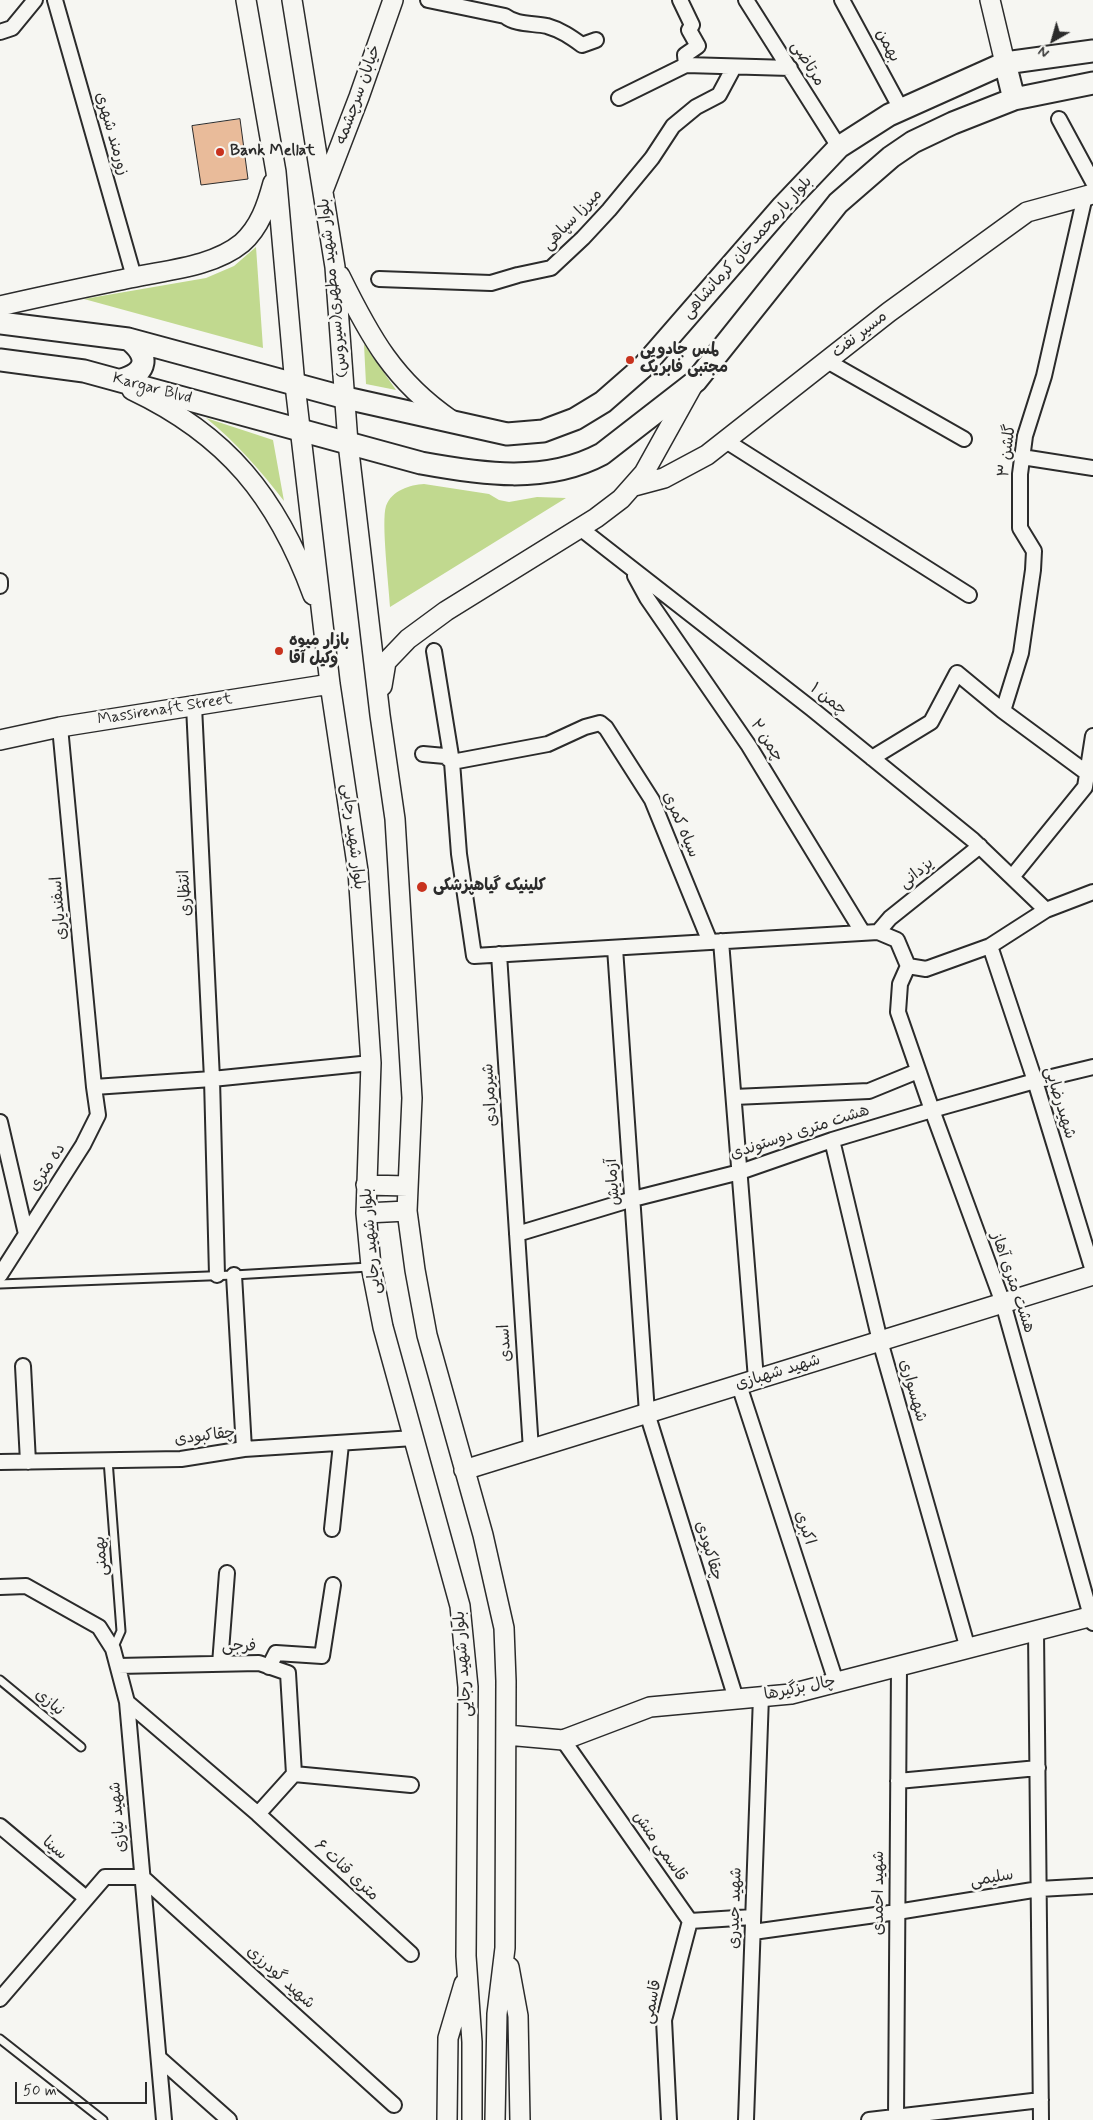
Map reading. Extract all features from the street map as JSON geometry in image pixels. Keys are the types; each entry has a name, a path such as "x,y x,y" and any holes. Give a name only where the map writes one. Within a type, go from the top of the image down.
{"main road":[{"path":"0,322 128,339 295,385 276,172 246,0"},
{"name":"بلوار شهید مطهری(سیروس)","path":"292,0 335,267 346,398"},
{"name":"خیابان سرچشمه","path":"323,190 359,97 393,0"},
{"path":"990,0 1014,99"},
{"name":"بلوار یارمحمدخان کرمانشاهی","path":"295,385 507,434 543,431 576,419 604,402 643,367 783,206 840,147 888,115 1004,63 1093,51"},
{"path":"380,715 382,676 386,662 396,650 446,611 610,508 634,486 658,449 696,381 838,203 891,157 913,142 952,123 1014,99 1093,83"},
{"path":"0,306 190,265 230,252 244,241 256,226 266,207 276,172"},
{"name":"مسیر نفت","path":"634,486 664,478 687,467 726,441 890,312 1027,212 1090,190"},
{"path":"335,267 376,344 400,377 422,399 452,421"},
{"path":"121,380 135,375 142,366 143,358 141,352 137,345 128,339"},
{"name":"Kargar Blvd","path":"0,360 84,371 301,429"},
{"path":"84,371 121,385 165,407 194,426 224,450 252,482 277,518 301,565 323,624"},
{"path":"301,429 421,463 475,472 524,474 558,471 586,462 602,454 696,381"},
{"name":"بلوار شهید رجایی","path":"295,385 330,684 358,871 371,1063 366,1185 366,1213 371,1266 383,1327 460,1606 466,1647 469,1720 467,1973 472,2042 472,2120"},
{"path":"346,398 348,443 380,715 395,819 412,1098 407,1211 427,1335 483,1535 504,1628 506,1681 505,1948 497,2014 495,2120"},
{"name":"Massirenaft Street","path":"0,740 60,727 330,684"},
{"path":"366,1185 408,1186"},
{"path":"366,1213 407,1211"},
{"name":"شهید شهبازی","path":"464,1470 1093,1275"},
{"name":"چال بزگیرها","path":"506,1735 562,1740 650,1707 791,1694 1092,1618"},
{"path":"505,1948 518,2016 520,2120"},
{"path":"447,2120 448,2038 467,1973"}],"street":[{"path":"0,32 12,28 35,0"},
{"name":"زورمند شهری","path":"55,0 134,277"},
{"path":"428,0 505,16 510,21 546,26 561,31 582,45 596,40"},
{"path":"680,0 692,25 689,30 698,46 685,56 686,64"},
{"name":"مرتاضی","path":"746,0 840,147"},
{"name":"بهمن","path":"842,0 901,109"},
{"path":"620,98 686,64 734,68 790,68"},
{"name":"میرزا سپاهی","path":"379,279 490,283 551,268 609,210 652,158 673,126 696,107 719,95 734,68"},
{"path":"1059,119 1090,190"},
{"name":"گلشن ۳","path":"1003,711 1022,653 1033,570 1034,551 1020,528 1020,474 1025,436 1044,376 1090,190"},
{"path":"827,361 964,439"},
{"path":"726,441 969,595"},
{"path":"1022,457 1093,468"},
{"name":"چمن ۱","path":"580,528 812,709 980,846 1046,910"},
{"name":"چمن ۲","path":"633,571 647,598 749,746 863,933"},
{"path":"0,581 0,586"},
{"path":"434,651 452,762 459,854 474,956 878,932 897,940 908,966 926,969 990,946 1046,910 1093,892"},
{"path":"872,758 931,722 957,673 1003,711 1087,773"},
{"name":"انتظاری","path":"194,706 212,1079 217,1275"},
{"name":"سیاه کمری","path":"452,762 548,744 585,727 600,723 606,728 652,800 716,942 734,1097 740,1172"},
{"name":"اسفندیاری","path":"60,727 94,1087"},
{"path":"1012,877 1085,788 1093,736"},
{"path":"423,754 445,756 452,762"},
{"name":"یزدانی","path":"878,932 890,918 980,846"},
{"name":"شهیدرضایی","path":"990,946 1035,1081 1093,1271"},
{"name":"آزمایش","path":"615,948 647,1413"},
{"name":"شیرمرادی","path":"499,954 517,1234"},
{"name":"هشت متری آهاز","path":"908,966 900,984 898,1012 1003,1303 1092,1618"},
{"path":"94,1087 212,1079 371,1063"},
{"name":"هشت متری دوستوندی","path":"517,1234 633,1199 740,1172 832,1140 932,1110 1093,1067"},
{"path":"734,1097 869,1090 918,1071"},
{"name":"ده متری","path":"0,1275 83,1145 98,1115 94,1087"},
{"path":"0,1122 26,1234"},
{"name":"شهسواری","path":"832,1140 880,1342 968,1649"},
{"name":"اکبری","path":"740,1172 748,1382 836,1682"},
{"name":"اسدی","path":"517,1234 531,1450"},
{"path":"234,1275 244,1449"},
{"path":"23,1366 28,1462"},
{"name":"چقاکبودی","path":"647,1413 736,1699"},
{"name":"چقاکبودی","path":"0,1462 180,1459 244,1449 414,1438"},
{"path":"332,1529 341,1444"},
{"path":"220,1664 227,1573"},
{"path":"269,1667 276,1653 322,1656 333,1585"},
{"name":"شهید نیازی","path":"0,1587 26,1586 64,1606 100,1626 113,1649 127,1702 164,2120"},
{"path":"1036,1631 1041,2120"},
{"name":"فرجی","path":"118,1666 259,1663 288,1673 294,1774"},
{"name":"شهید احمدی","path":"896,2118 899,1666"},
{"name":"شهید حیدری","path":"746,2120 761,1696"},
{"name":"۶ متری قنات","path":"127,1702 258,1814 411,1954"},
{"name":"قاسمی منش","path":"562,1740 690,1921"},
{"path":"898,1781 1038,1768"},
{"path":"258,1814 294,1774 411,1785"},
{"name":"سینا","path":"0,1826 86,1898"},
{"path":"2,1993 105,1876 142,1877"},
{"name":"شهید گودرزی","path":"142,1877 394,2105"},
{"name":"سلیمی","path":"753,1932 897,1912 1039,1889 1093,1886"},
{"path":"690,1921 753,1916"},
{"name":"قاسمی","path":"670,2120 664,2020 690,1921"},
{"path":"159,2058 229,2120"},
{"path":"870,2120 1040,2100"}],"lane":[{"path":"0,1284 234,1275 371,1266"},
{"name":"بهمنی","path":"108,1460 121,1631 113,1649"},
{"name":"نیازی","path":"0,1680 81,1747"},
{"path":"0,2039 103,2120"}],"green space":[{"path":"256,247 263,348 84,299 206,278 234,266"},
{"path":"364,344 396,390 366,384"},
{"path":"206,418 273,440 284,501 247,457"},
{"path":"424,484 489,494 499,500 509,502 537,497 566,498 390,607 385,539 386,506 393,496 402,489"}],"building":[{"name":"Bank Mellat","path":"240,119 248,179 201,185 192,126"}],"place":[{"name":"Bank Mellat","path":"220,152"},
{"name":"لمس جادویی مجتبی فابریک","path":"630,360"},
{"name":"بازار میوه وکیل آقا","path":"279,651"},
{"name":"کلینیک گیاهپزشکی","path":"422,887"}]}
